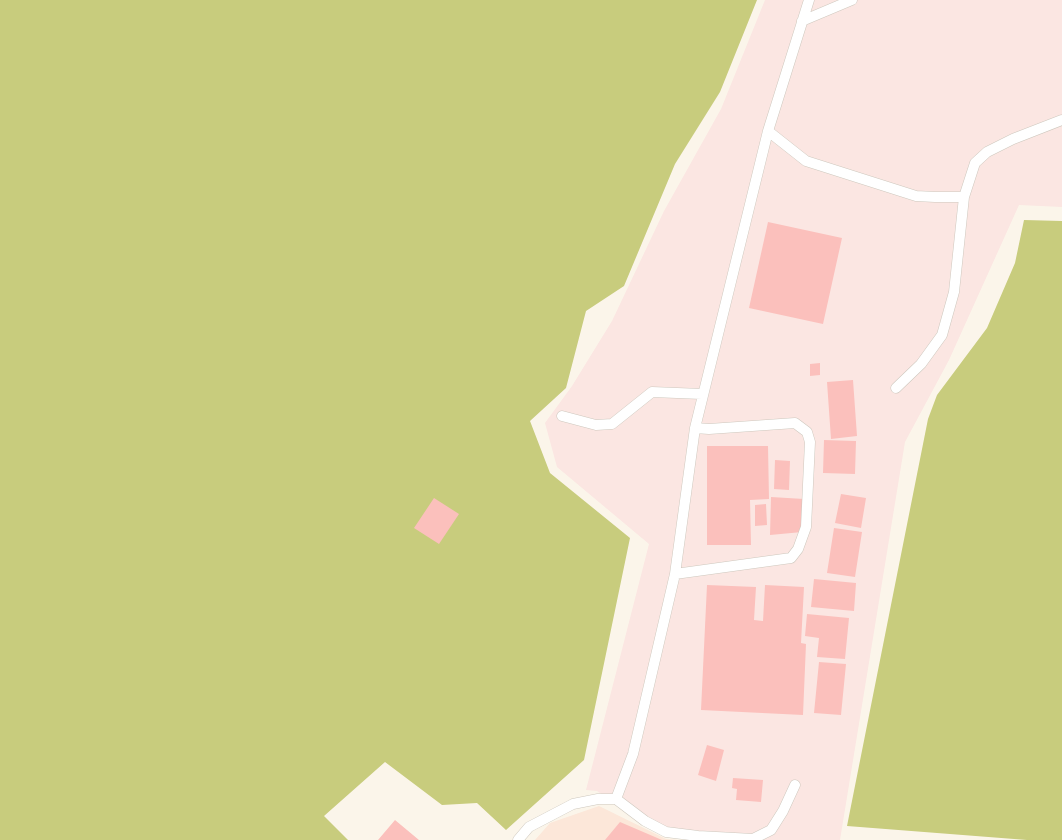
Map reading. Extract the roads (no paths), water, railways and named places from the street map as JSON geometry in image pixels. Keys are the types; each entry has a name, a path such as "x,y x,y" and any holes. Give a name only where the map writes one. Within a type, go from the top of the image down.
{"lane":[{"path":"616,799 634,754 675,574 694,428 702,394 768,131 809,0"},
{"path":"802,21 852,0"},
{"path":"896,388 921,364 942,335 954,292 964,196 976,163 986,152 1013,138 1062,120"},
{"path":"768,131 806,161 916,196 964,196"},
{"path":"562,416 596,425 612,424 652,392 702,394"},
{"path":"675,574 791,558 798,549 806,527 810,442 807,432 795,423 709,429 694,428"},
{"path":"518,840 529,827 573,804 616,799 645,821 666,832 753,839 770,830 783,812 796,785"}]}
